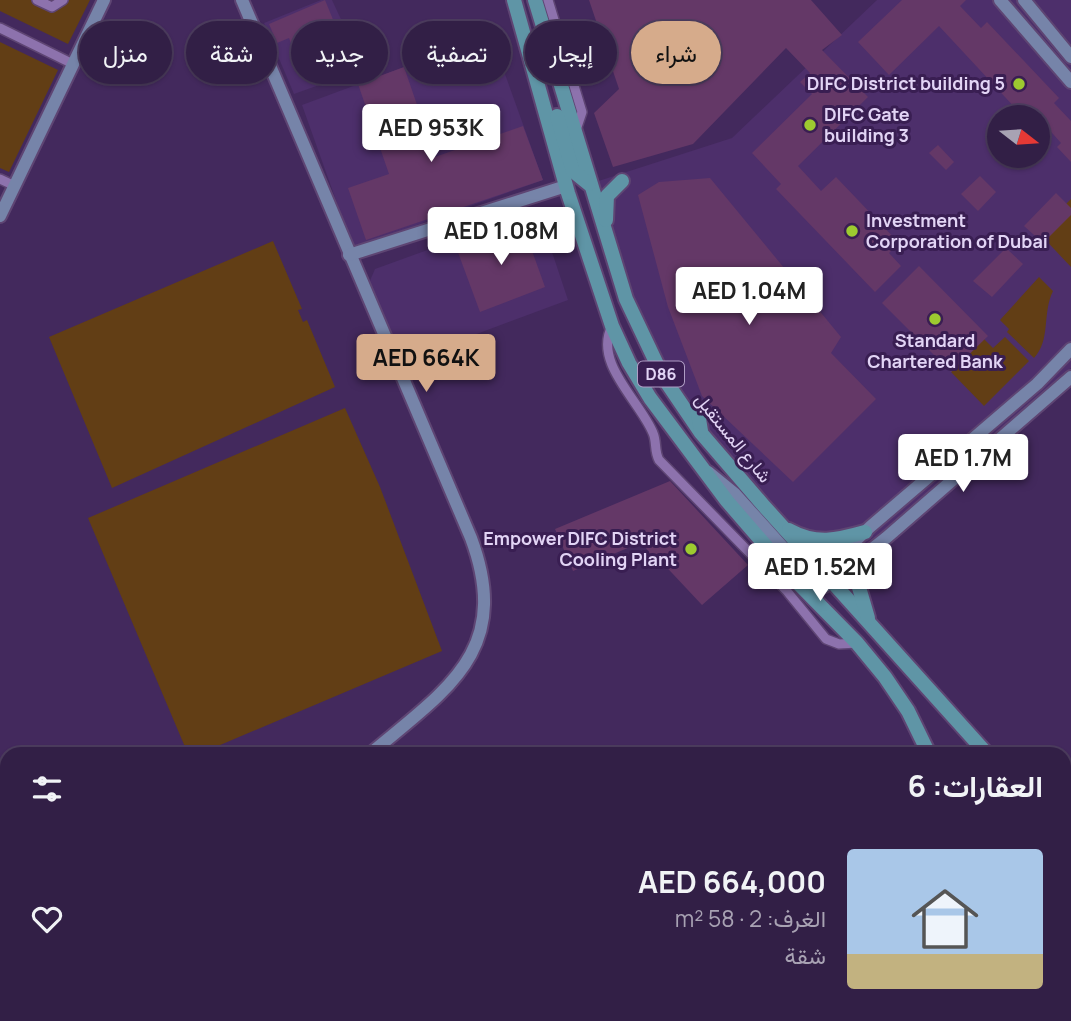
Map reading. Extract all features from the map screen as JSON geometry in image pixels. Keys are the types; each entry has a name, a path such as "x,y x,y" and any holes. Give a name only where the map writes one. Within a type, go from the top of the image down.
{"main road":[{"name":"شارع المستقبل","path":"514,0 566,186 612,326 650,398 708,472 727,501 819,584 874,628 981,747"},
{"name":"شارع المستقبل","path":"535,0 589,184 626,299 642,337 663,377 701,433 780,524 857,643 897,694 925,747"},
{"path":"540,93 555,112 573,172 589,184"},
{"path":"604,231 607,196 622,181"},
{"path":"697,407 701,433"},
{"path":"780,524 805,538 825,541 865,531"},
{"path":"863,557 859,591 874,628"}],"street":[{"path":"37,0 52,7 63,0"},
{"path":"0,216 104,0"},
{"path":"242,0 471,538 485,593 481,628 462,670 439,695 378,747"},
{"path":"548,0 582,112 574,134"},
{"path":"1000,0 1071,82"},
{"path":"1024,0 1071,57"},
{"path":"0,28 73,64"},
{"path":"0,179 15,186"},
{"path":"349,255 566,186"},
{"path":"612,326 607,342 609,358 653,433 659,460 786,590 826,639 839,645 857,643"},
{"path":"819,584 865,531 1037,384 1071,349"},
{"path":"819,584 863,557 1071,377"}],"shaded area":[{"path":"0,0 90,0 68,44 0,11"},
{"path":"321,0 332,0 342,21 291,21 291,84 322,84 294,94 277,54 277,21 269,21"},
{"path":"877,0 1071,0 1071,368 822,587 684,424 648,368 622,307 583,186 732,138"},
{"path":"0,42 58,70 9,172 0,168"},
{"path":"402,68 402,84 509,84 543,180 353,248 302,105 359,84 388,84 388,73"},
{"path":"1071,199 1071,267 1038,232"},
{"path":"538,210 568,300 399,363 369,283 375,269"},
{"path":"273,241 302,309 298,310 303,322 307,320 335,387 112,488 49,337"},
{"path":"1039,277 1053,291 1043,343 1034,358 1007,332 1009,329 1000,320"},
{"path":"1005,337 1029,361 984,406 951,372 984,339 993,348"},
{"path":"345,408 380,487 442,651 216,747 185,747 88,518"}],"building":[{"path":"325,0 334,21 291,21 291,44 289,38 277,43 276,21"},
{"path":"589,0 811,0 842,35 822,50 868,97 798,166 821,191 836,177 899,243 889,253 901,266 875,292 776,189 781,184 752,153 812,94 800,82 810,73 786,48 693,144 613,167 594,113 619,89 617,21 596,21"},
{"path":"902,0 966,0 960,6 981,28 987,22 1059,98 1054,103 1071,121 1071,162 1057,147 1061,143 1050,131 1050,105 1012,105 939,26 889,75 858,42"},
{"path":"402,68 402,84 410,84 435,157 523,126 543,180 366,240 348,188 389,174 358,84 388,84 388,73"},
{"path":"938,145 954,162 946,170 929,153"},
{"path":"980,176 996,192 978,211 961,194"},
{"path":"710,178 841,337 831,353 876,399 793,482 702,396 668,307 638,195 659,182"},
{"path":"1056,193 1071,208 1071,215 1043,243 1024,226"},
{"path":"522,223 545,287 480,312 456,247"},
{"path":"1006,248 1023,264 992,297 973,281"},
{"name":"Standard Chartered Bank","path":"919,266 988,336 951,372 882,303"},
{"name":"Empower DIFC District Cooling Plant","path":"670,481 748,565 702,605 657,557 654,560 642,542 573,571 555,529"}],"place":[{"name":"DIFC District building 5","path":"1019,84"},
{"name":"DIFC Gate building 3","path":"810,125"},
{"name":"Investment Corporation of Dubai","path":"852,231"},
{"name":"Standard Chartered Bank","path":"935,319"},
{"name":"Empower DIFC District Cooling Plant","path":"691,549"}]}
